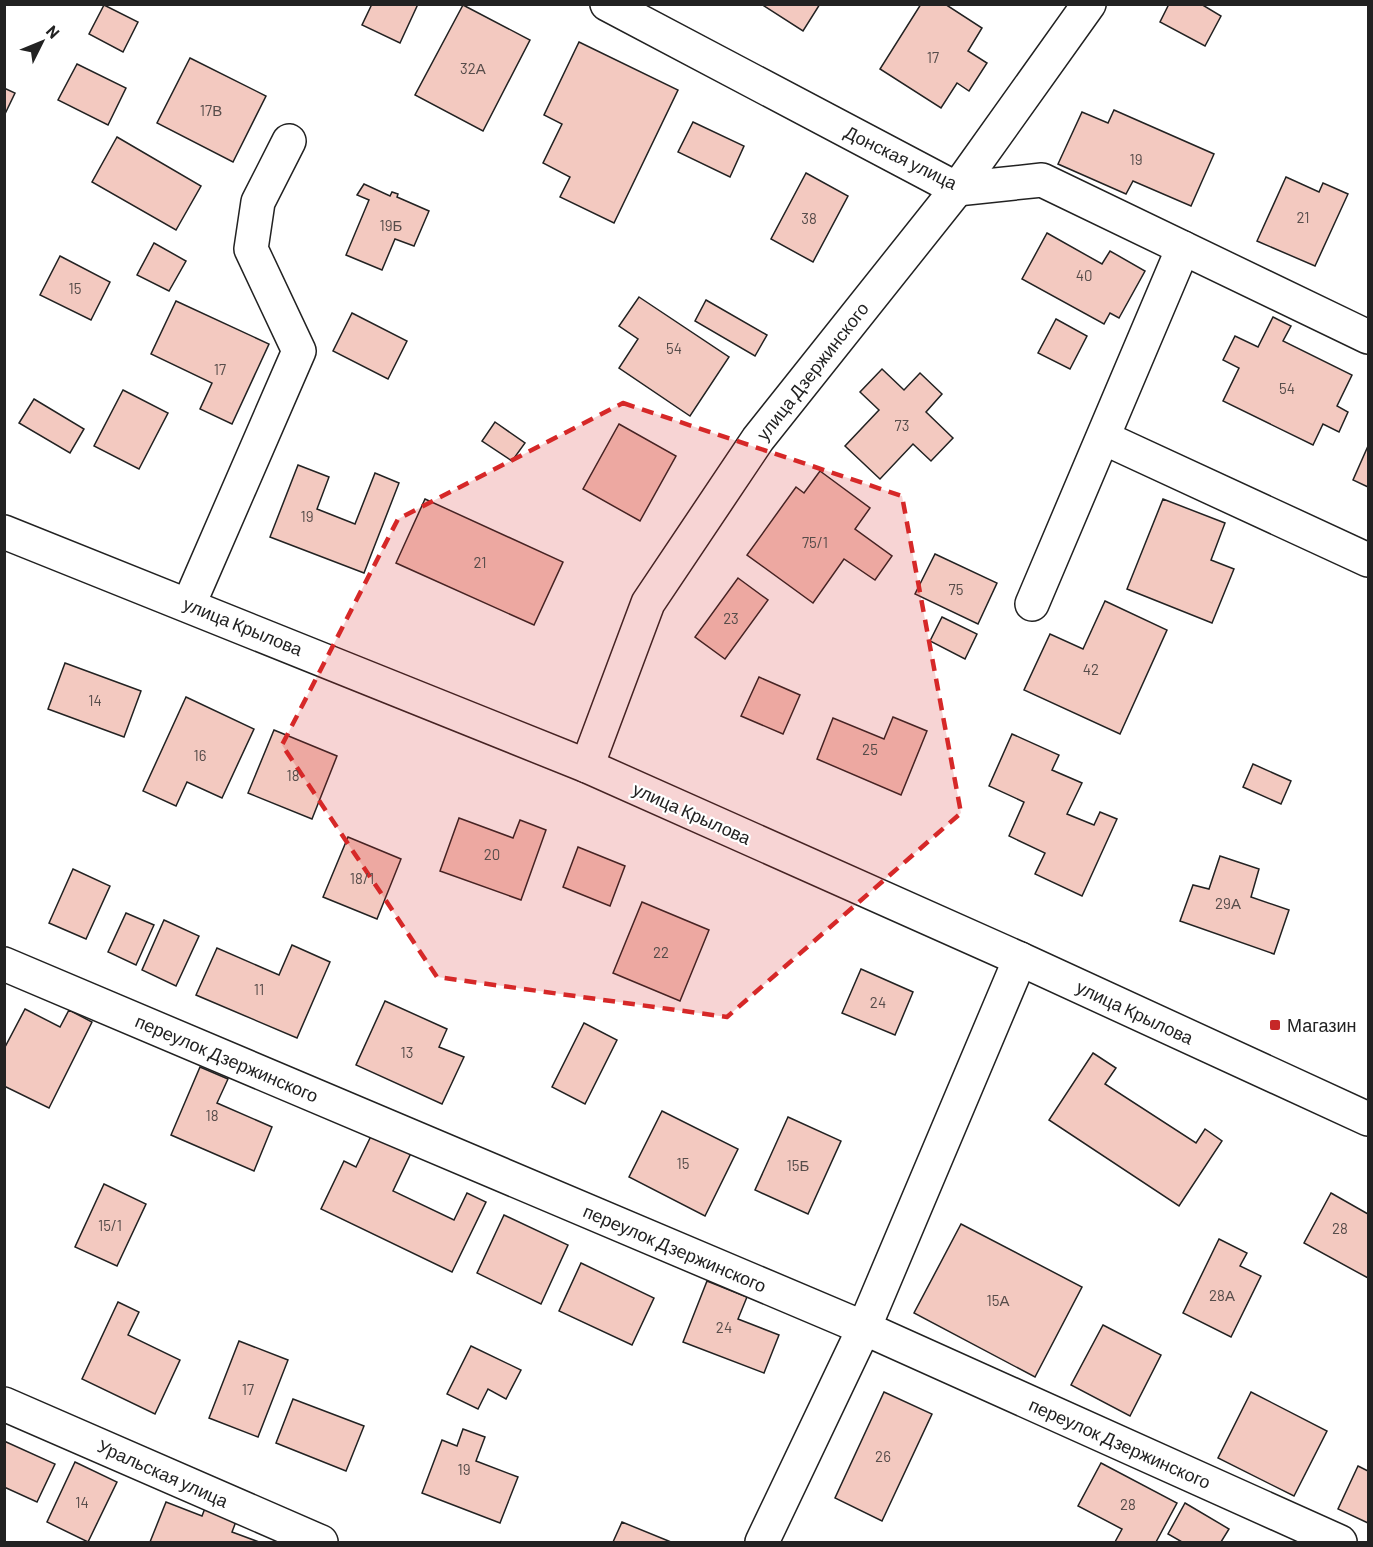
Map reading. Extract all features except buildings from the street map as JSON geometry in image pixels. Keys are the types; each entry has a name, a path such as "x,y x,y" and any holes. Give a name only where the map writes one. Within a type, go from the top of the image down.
{"street":[{"name":"Донская улица","path":"607,4 957,189 1042,180 1368,337"},
{"name":"улица Дзержинского","path":"587,766 648,603 758,439 957,189 1089,4"},
{"path":"189,604 299,351 251,249 258,202 289,141"},
{"path":"1032,604 1184,248"},
{"path":"1104,438 1368,560"},
{"name":"улица Крылова","path":"4,532 189,604 587,766 1020,959 1368,1119"},
{"path":"762,1542 864,1328 1020,959"},
{"name":"переулок Дзержинского","path":"4,964 864,1328 1340,1542"},
{"name":"Уральская улица","path":"4,1404 321,1542"}],"highlighted area":[{"path":"623,403 902,496 961,813 727,1017 437,977 282,745 398,519"}],"place":[{"name":"Магазин","path":"1275,1025"}]}
